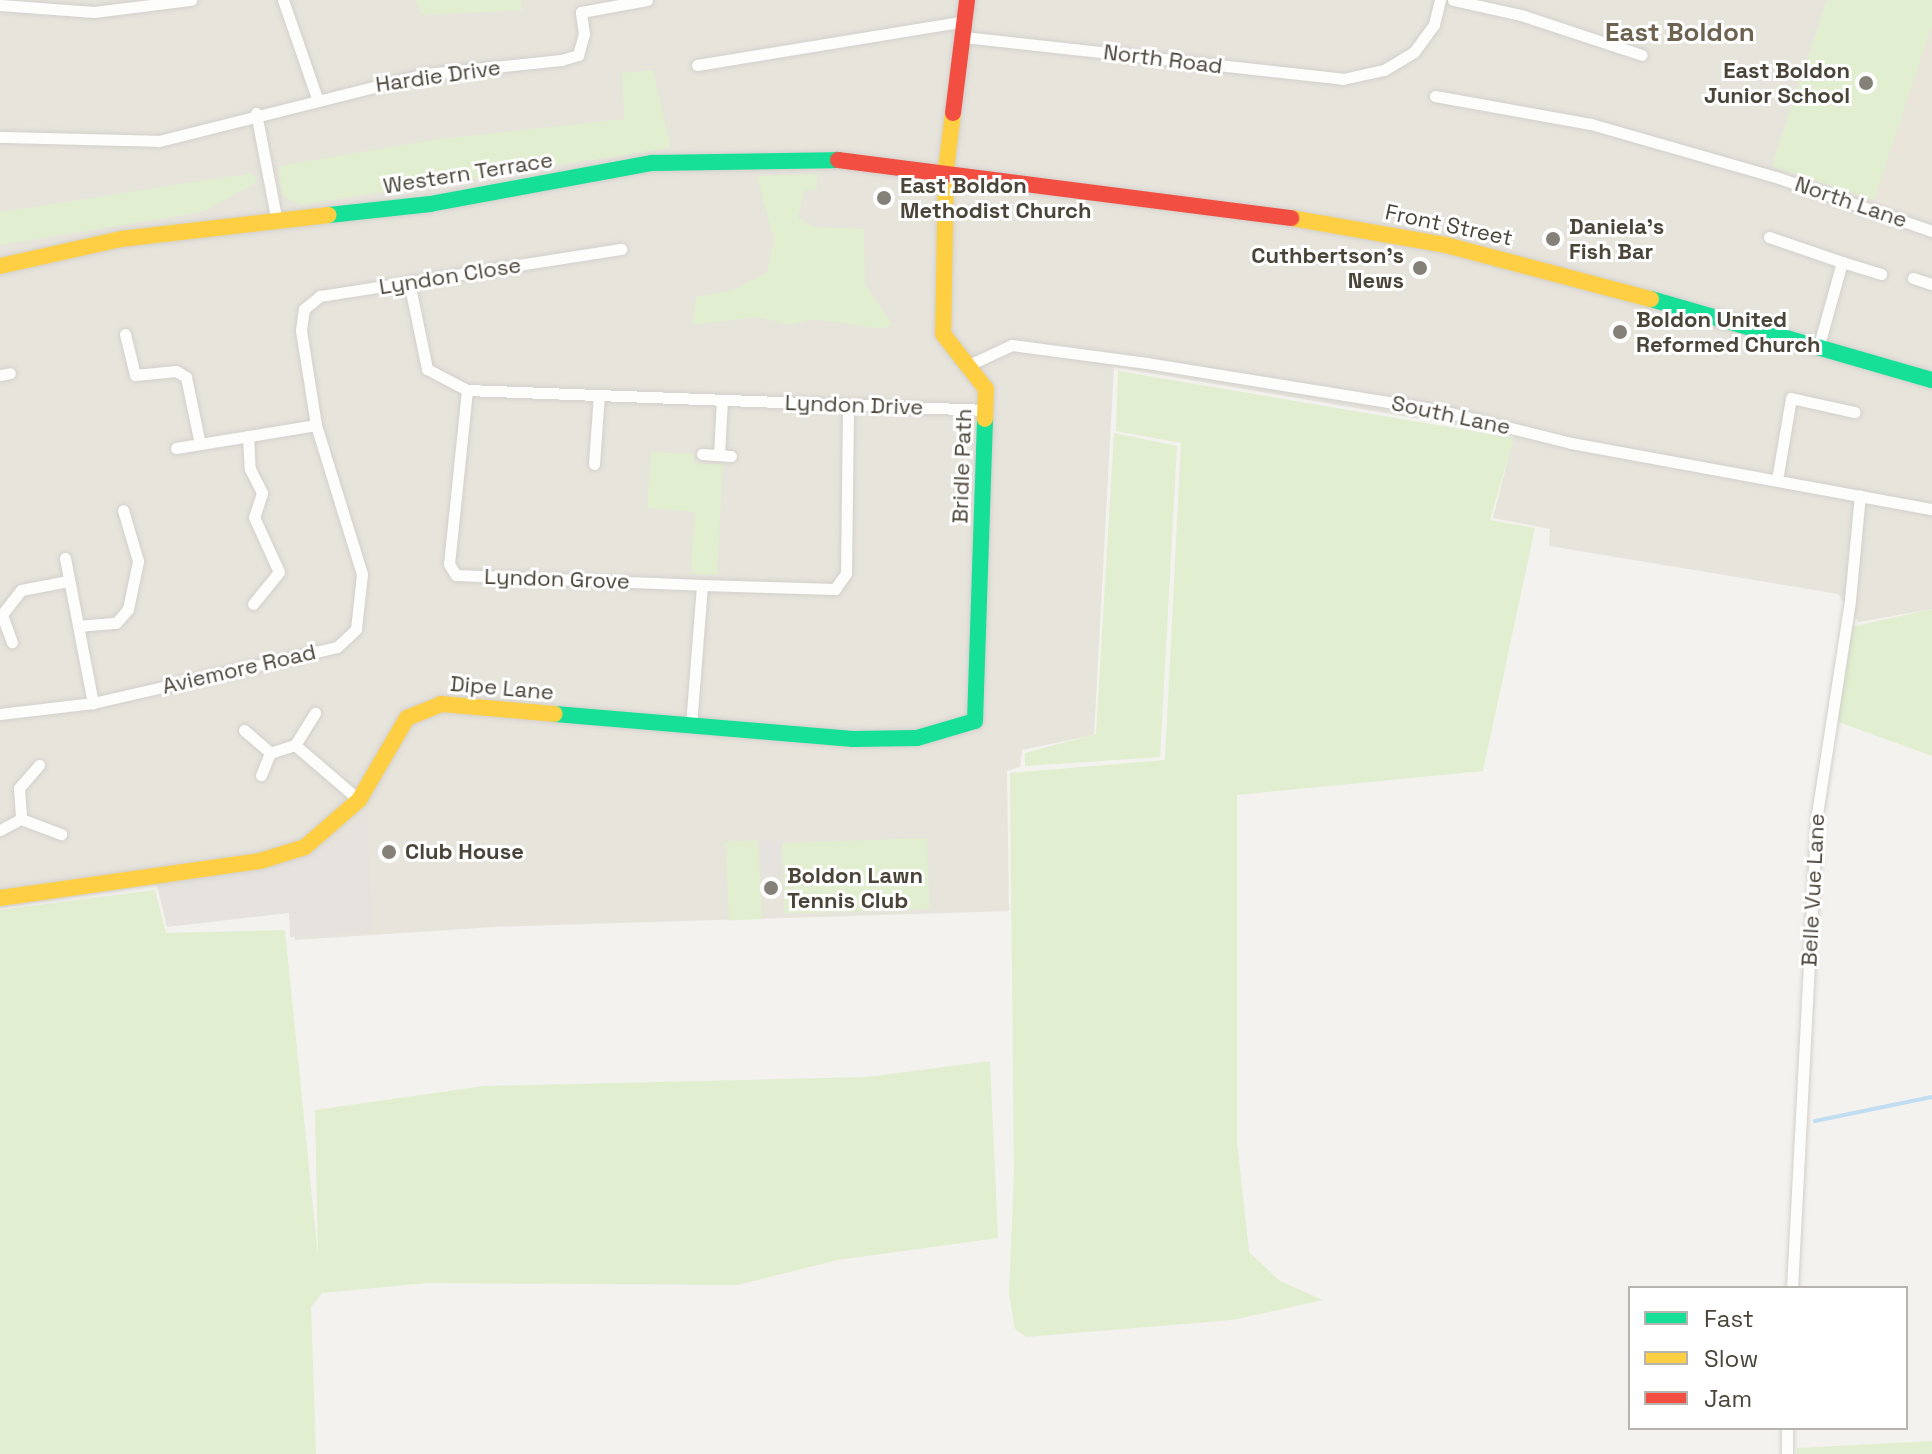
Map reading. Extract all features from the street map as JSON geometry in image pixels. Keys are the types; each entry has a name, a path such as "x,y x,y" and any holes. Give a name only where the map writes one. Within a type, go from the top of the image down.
{"main road":[{"name":"Bridle Path","path":"967,0 946,169 943,334 971,364 986,389 975,721"},
{"name":"Western Terrace","path":"0,266 121,239 430,204 652,163 813,157 946,169"},
{"name":"Front Street","path":"946,169 1285,216 1446,245 1819,345 1932,380"},
{"name":"Dipe Lane","path":"0,898 128,884 280,856 320,836 359,800 396,731 422,707 441,704 767,734 917,738 975,721"}],"street":[{"path":"0,5 94,12 191,0"},
{"path":"283,0 317,98"},
{"name":"Hardie Drive","path":"0,137 159,141 256,113 426,74 578,55 584,34 580,6 647,0"},
{"name":"North Road","path":"697,65 965,29 1323,78 1363,76 1414,52 1434,24 1440,0"},
{"path":"1453,0 1521,15 1642,55"},
{"name":"North Lane","path":"1435,96 1591,124 1770,175 1932,231"},
{"path":"256,113 277,222"},
{"path":"1769,237 1881,274"},
{"name":"Lyndon Close","path":"301,330 304,309 320,296 621,249"},
{"path":"1819,345 1842,262"},
{"path":"1913,278 1932,284"},
{"name":"Lyndon Drive","path":"409,282 427,369 467,390 987,410"},
{"name":"Aviemore Road","path":"0,714 93,703 337,647 356,629 362,574 316,425 301,330"},
{"path":"125,334 135,375 176,371 186,377 200,444"},
{"name":"South Lane","path":"971,364 1012,345 1147,363 1438,410 1571,443 1932,509"},
{"name":"Lyndon Grove","path":"467,390 449,564 456,575 702,585 835,589 846,573 848,405"},
{"path":"594,464 599,395"},
{"path":"1777,480 1791,398 1854,412"},
{"path":"702,454 725,456 722,400"},
{"path":"176,448 316,425"},
{"path":"248,436 250,469 262,493 254,517 279,572 253,604"},
{"name":"Belle Vue Lane","path":"1792,1286 1817,814 1850,600 1860,495"},
{"path":"78,626 116,623 128,609 138,561 123,510"},
{"path":"65,558 93,703"},
{"path":"12,642 1,616 21,590 68,581"},
{"path":"691,725 702,585"},
{"path":"270,753 295,745 315,713"},
{"path":"244,730 270,753"},
{"path":"295,745 359,800"},
{"path":"261,775 270,753"},
{"path":"21,819 19,788 39,765"},
{"path":"0,830 21,819 61,834"},
{"path":"1787,1430 1787,1454"}],"shaded area":[{"path":"0,0 1827,0 1772,166 1932,218 1932,609 1859,622 1838,594 1549,546 1550,529 1493,518 1514,435 1114,367 1094,735 1022,750 1020,767 1007,771 1009,911 494,927 295,940 292,865 0,908"},
{"name":"East Boldon Junior School","path":"1827,0 1932,0 1932,218 1772,166"},
{"path":"368,812 372,933 290,937 289,913 167,927 157,885 305,858 340,838"},
{"path":"760,841 782,841 782,876 760,876"}],"green space":[{"path":"416,0 521,0 523,10 421,15"},
{"name":"East Boldon Junior School","path":"1827,0 1932,0 1932,25 1874,200 1772,166"},
{"path":"653,70 671,148 300,205 282,195 278,166 432,140 624,119 622,73"},
{"path":"253,173 257,182 203,212 0,245 0,212"},
{"path":"817,174 817,189 804,191 798,217 813,227 864,229 865,285 893,325 882,329 815,319 790,325 757,317 692,325 696,297 733,290 767,272 774,240 757,176"},
{"path":"1118,371 1514,438 1490,520 1535,528 1483,771 1237,795 1237,1142 1249,1252 1280,1281 1323,1300 1232,1320 1026,1337 1015,1329 1009,1294 1014,1175 1010,773 1165,760 1181,443 1116,431"},
{"path":"1114,433 1177,446 1160,757 1025,766 1025,753 1096,734"},
{"path":"651,452 693,454 694,463 723,464 717,575 691,574 694,512 647,508"},
{"path":"1932,609 1932,756 1833,720 1851,627"},
{"path":"927,838 929,909 785,914 782,843"},
{"path":"758,840 762,919 729,921 725,842"},
{"path":"155,890 166,933 285,930 318,1257 315,1110 484,1086 867,1077 990,1061 998,1238 838,1260 738,1285 427,1283 322,1293 311,1307 316,1454 0,1454 0,910"},
{"path":"1932,1441 1932,1454 1797,1454 1797,1448"}],"waterway":[{"path":"1815,1121 1932,1097"}],"traffic: fast":[{"path":"329,215 430,204 652,163 838,160"},
{"path":"1651,299 1932,380"},
{"path":"555,714 853,739 917,738 975,721 985,419"}],"traffic: slow":[{"path":"953,113 946,169 943,334 986,389 985,419"},
{"path":"0,266 121,239 329,215"},
{"path":"1291,218 1446,245 1651,299"},
{"path":"0,898 260,861 305,847 359,800 407,718 441,704 555,714"}],"traffic: jam":[{"path":"953,113 967,0"},
{"path":"838,160 1291,218"}],"place":[{"name":"East Boldon Junior School","path":"1866,83"},
{"name":"East Boldon Methodist Church","path":"884,198"},
{"name":"Daniela's Fish Bar","path":"1553,239"},
{"name":"Cuthbertson's News","path":"1420,268"},
{"name":"Boldon United Reformed Church","path":"1620,332"},
{"name":"Club House","path":"389,852"},
{"name":"Boldon Lawn Tennis Club","path":"771,888"}],"district":[{"name":"East Boldon","path":"1680,33"}]}
